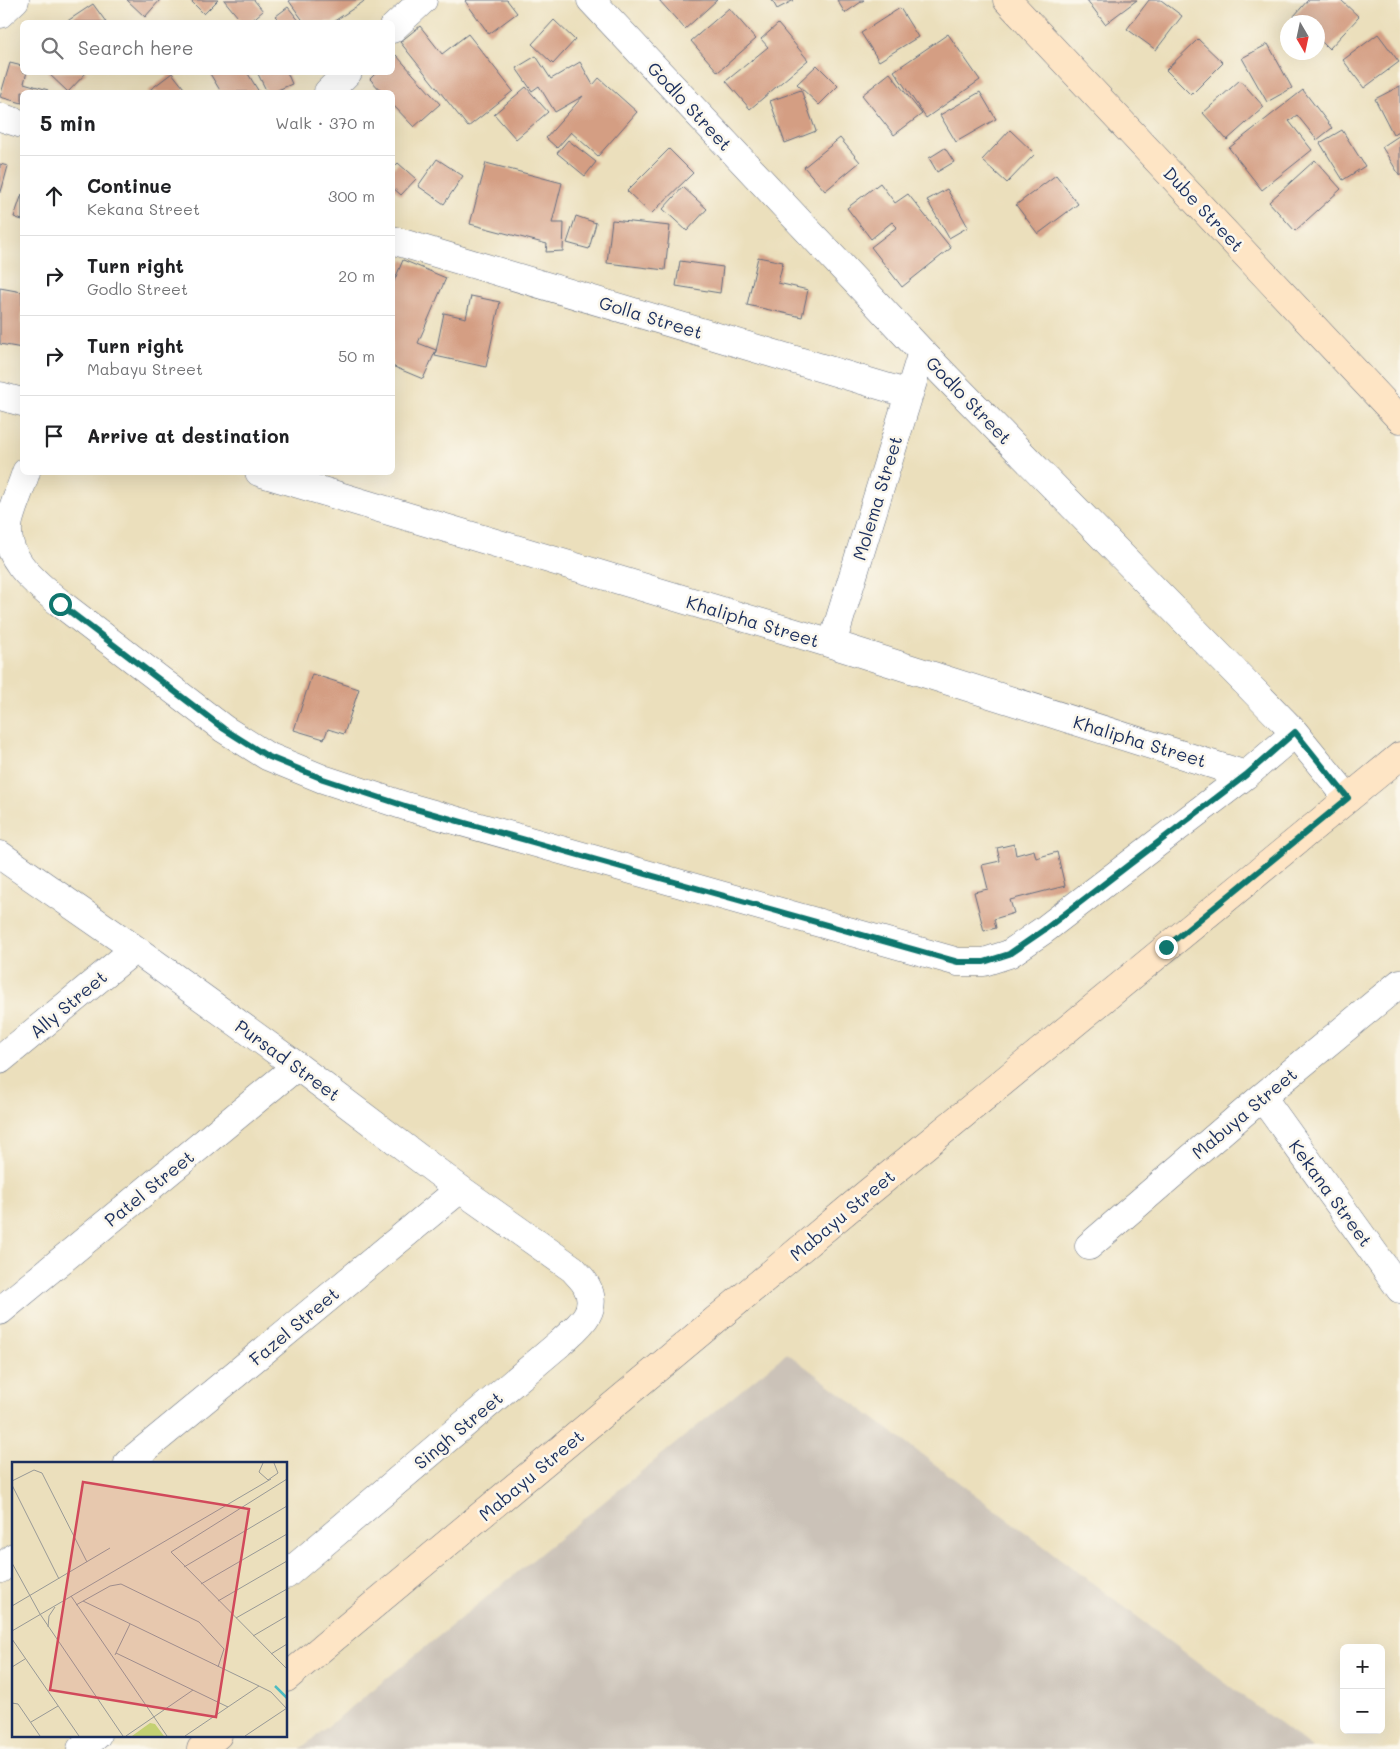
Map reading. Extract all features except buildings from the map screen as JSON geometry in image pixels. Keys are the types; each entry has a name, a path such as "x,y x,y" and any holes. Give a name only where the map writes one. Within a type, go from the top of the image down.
{"street":[{"path":"0,14 15,0"},
{"path":"395,26 423,0"},
{"name":"Godlo Street","path":"591,0 922,352 1295,732 1348,798"},
{"name":"Dube Street","path":"1007,0 1400,419"},
{"path":"330,90 345,75"},
{"path":"0,117 20,123"},
{"name":"Golla Street","path":"395,241 908,394"},
{"name":"Molema Street","path":"832,644 922,352"},
{"path":"0,396 20,401"},
{"path":"25,475 9,522 9,537 12,551 21,568 36,584 60,604 224,729 267,756 323,779 405,806 958,962 984,962 1009,954 1044,930 1246,775 1295,732"},
{"name":"Khalipha Street","path":"269,475 832,644 1246,775"},
{"name":"Mabayu Street","path":"288,1676 864,1196 1400,756"},
{"name":"Pursad Street","path":"0,855 135,948 298,1066 460,1190 573,1269"},
{"name":"Ally Street","path":"0,1060 135,948"},
{"name":"Mabuya Street","path":"1089,1246 1262,1097 1400,983"},
{"name":"Patel Street","path":"0,1310 298,1066"},
{"name":"Kekana Street","path":"1262,1097 1400,1290"},
{"name":"Fazel Street","path":"129,1462 460,1190"},
{"name":"Singh Street","path":"288,1573 560,1344 586,1319 590,1309 589,1296 586,1285 573,1269"},
{"path":"0,1568 12,1559"},
{"path":"81,1749 96,1736"},
{"path":"201,1749 217,1736"}],"shaded area":[{"path":"787,1353 1313,1749 300,1749"}],"route":[{"path":"60,604 224,729 267,756 323,779 405,806 958,962 984,962 1009,954 1044,930 1246,775 1295,732 1348,798 1166,947"}]}
